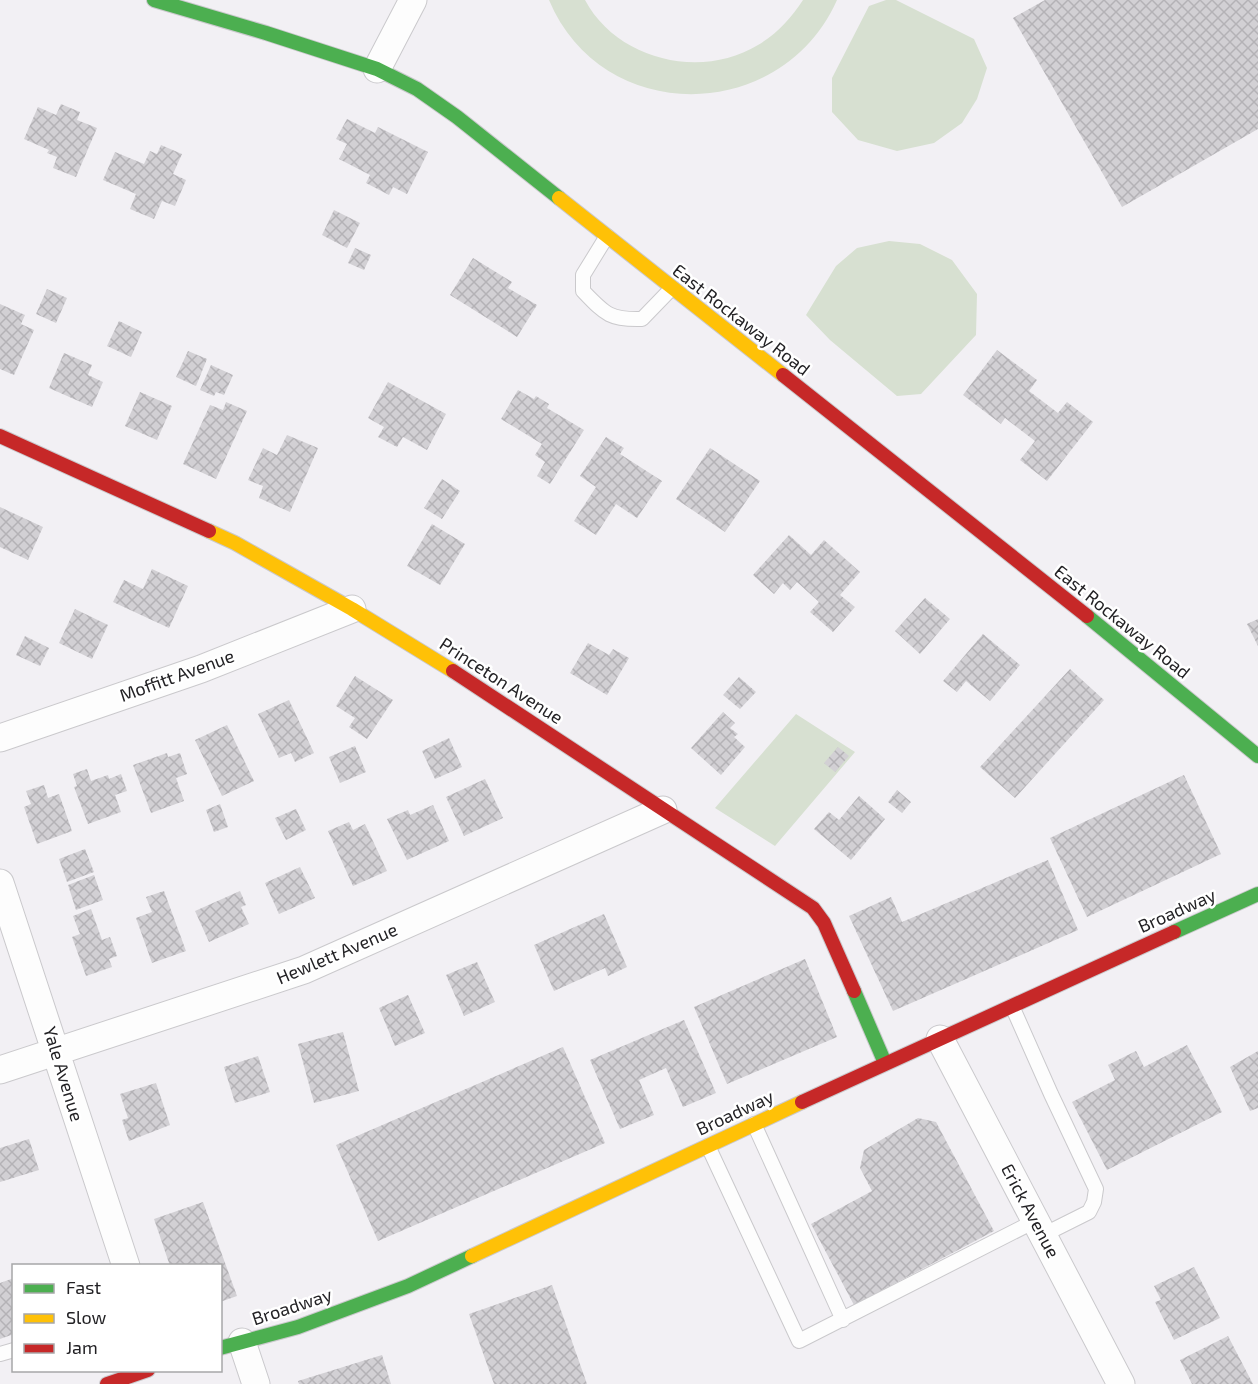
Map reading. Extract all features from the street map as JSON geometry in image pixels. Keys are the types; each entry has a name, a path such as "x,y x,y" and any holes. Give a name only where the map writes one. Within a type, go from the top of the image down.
{"main road":[{"name":"East Rockaway Road","path":"154,0 377,69 417,89 457,117 1068,601 1258,756"},
{"name":"Princeton Avenue","path":"0,436 236,543 352,609 428,655 800,898 813,908 824,923 885,1063"},
{"name":"Broadway","path":"231,1345 298,1327 408,1286 885,1063 1258,894"},
{"path":"107,1384 145,1372"}],"street":[{"path":"377,69 413,0"},
{"name":"Moffitt Avenue","path":"0,738 201,669 352,609"},
{"name":"Hewlett Avenue","path":"0,1070 304,970 663,810"},
{"name":"Yale Avenue","path":"0,883 125,1264"},
{"name":"Erick Avenue","path":"940,1039 1121,1384"},
{"path":"231,1345 256,1384"}],"lane":[{"path":"607,236 583,275 583,291 602,310 622,320 642,319 672,288"},
{"path":"708,1146 799,1341 1039,1228 1089,1212 1094,1202 1096,1189 1012,1006"},
{"path":"754,1124 843,1320"}],"green space":[{"path":"549,0 585,0 599,21 618,37 639,50 662,58 687,62 711,61 736,56 771,36 794,13 803,0 837,0 811,41 776,70 736,88 692,94 649,89 609,71 574,42"},
{"path":"886,0 896,0 974,39 987,68 977,99 962,123 934,143 897,151 858,140 832,112 832,78 869,6"},
{"path":"889,241 920,244 952,260 977,294 976,335 921,394 897,396 830,340 806,315 836,266 857,248"},
{"path":"796,714 855,752 775,846 715,808"}],"building":[{"path":"1045,0 1258,0 1258,129 1122,207 1013,18"},
{"path":"61,104 80,112 77,120 97,128 76,177 53,168 57,157 47,153 49,150 24,139 38,107 56,115"},
{"path":"347,119 375,133 378,127 428,152 407,194 393,187 389,195 366,183 370,175 339,159 347,144 336,139"},
{"path":"161,145 182,154 173,174 186,180 175,206 162,201 154,219 130,209 136,194 103,180 115,152 144,164 150,151 157,154"},
{"path":"334,210 360,223 347,248 322,235"},
{"path":"355,248 371,255 364,270 348,263"},
{"path":"473,258 512,282 508,288 537,305 517,337 450,295"},
{"path":"47,289 67,298 56,323 36,314"},
{"path":"0,304 25,315 21,324 34,330 14,375 0,369"},
{"path":"119,321 142,332 131,357 107,346"},
{"path":"997,350 1037,380 1029,391 1058,413 1067,402 1093,422 1047,481 1020,460 1035,441 1005,418 1001,424 963,395"},
{"path":"188,351 207,359 196,386 176,377"},
{"path":"64,353 92,365 88,375 103,382 92,407 49,388"},
{"path":"211,365 233,375 224,395 216,392 214,396 200,390"},
{"path":"388,382 446,414 427,450 403,437 397,447 378,437 384,427 368,418"},
{"path":"518,390 534,399 536,396 549,404 547,408 584,430 550,484 537,476 545,462 535,455 542,444 501,419"},
{"path":"140,392 172,406 157,440 125,426"},
{"path":"226,402 247,411 216,479 183,464 210,405 223,410"},
{"path":"287,435 318,448 290,512 259,498 263,486 248,480 263,448 277,455"},
{"path":"606,437 624,448 620,454 662,481 637,518 616,504 596,535 574,521 596,487 580,476"},
{"path":"710,448 760,481 725,532 676,499"},
{"path":"442,479 460,491 442,519 424,508"},
{"path":"0,507 43,527 28,560 0,547"},
{"path":"432,524 465,544 440,585 407,566"},
{"path":"789,535 811,555 824,540 860,572 840,595 855,607 833,632 810,612 819,602 797,582 790,590 783,583 774,594 753,575"},
{"path":"152,569 188,586 169,628 113,602 124,580 143,589"},
{"path":"925,598 950,619 920,654 895,631"},
{"path":"75,609 108,625 92,659 59,643"},
{"path":"1258,619 1258,646 1247,624"},
{"path":"983,634 1020,665 990,701 966,681 957,692 943,681"},
{"path":"25,636 49,648 40,666 16,655"},
{"path":"588,643 609,655 613,649 629,658 607,695 570,673"},
{"path":"1070,669 1104,700 1015,798 980,767"},
{"path":"355,676 393,700 367,739 349,727 355,718 336,706"},
{"path":"739,677 756,692 740,709 723,695"},
{"path":"289,700 314,753 295,762 291,753 279,758 258,714"},
{"path":"723,712 735,723 730,728 738,734 734,737 745,747 721,775 691,748"},
{"path":"227,725 254,781 222,796 195,740"},
{"path":"449,738 462,767 435,779 422,751"},
{"path":"355,746 366,772 340,783 329,757"},
{"path":"838,747 849,756 835,772 824,763"},
{"path":"167,753 168,757 180,753 187,774 176,778 184,801 151,813 133,765"},
{"path":"87,769 91,781 108,775 109,779 121,774 127,791 115,795 121,812 88,824 74,787 77,786 73,774"},
{"path":"1184,775 1221,854 1087,917 1050,838"},
{"path":"485,779 503,818 464,836 446,797"},
{"path":"44,785 48,798 59,794 72,831 37,844 24,807 31,804 26,791"},
{"path":"897,790 911,802 902,813 888,802"},
{"path":"859,796 885,819 851,860 814,829 829,812 839,820"},
{"path":"220,804 228,827 214,832 206,810"},
{"path":"433,805 449,841 407,860 387,819 408,810 410,815"},
{"path":"296,809 306,830 286,840 275,818"},
{"path":"349,822 353,830 365,824 387,871 353,886 328,831"},
{"path":"85,849 94,872 67,882 59,859"},
{"path":"1048,860 1078,930 893,1011 849,916 891,897 902,922"},
{"path":"300,867 315,898 279,914 265,883"},
{"path":"94,875 103,900 76,910 68,885"},
{"path":"164,891 186,951 152,963 136,918 152,912 146,897"},
{"path":"240,891 246,905 241,907 249,924 209,942 195,911"},
{"path":"91,909 102,940 110,937 117,956 109,959 112,967 86,976 72,937 80,934 73,916"},
{"path":"604,914 627,967 608,976 605,968 554,991 534,945"},
{"path":"805,959 837,1037 727,1084 694,1007"},
{"path":"477,962 495,1002 464,1016 446,975"},
{"path":"408,995 425,1033 395,1046 379,1008"},
{"path":"684,1020 716,1093 683,1107 666,1068 639,1080 654,1115 620,1129 590,1060"},
{"path":"343,1032 359,1091 314,1103 298,1044"},
{"path":"1187,1045 1222,1112 1107,1170 1072,1102 1115,1080 1108,1065 1136,1051 1144,1067"},
{"path":"563,1047 605,1143 378,1241 336,1145"},
{"path":"1258,1051 1258,1108 1250,1111 1230,1067"},
{"path":"258,1056 270,1092 235,1103 224,1067"},
{"path":"156,1083 170,1125 129,1141 122,1120 128,1118 120,1094"},
{"path":"918,1118 936,1122 994,1231 854,1305 811,1224 872,1191 860,1168 864,1150"},
{"path":"29,1139 39,1170 0,1182 0,1148"},
{"path":"203,1202 237,1296 222,1301 222,1264 169,1264 154,1219"},
{"path":"1194,1267 1220,1318 1174,1340 1155,1302 1161,1300 1154,1286"},
{"path":"12,1279 12,1335 0,1339 0,1283"},
{"path":"552,1285 587,1384 494,1384 469,1314"},
{"path":"1228,1336 1253,1384 1192,1384 1180,1360"},
{"path":"382,1355 391,1384 299,1384 298,1381"}],"traffic: fast":[{"path":"154,0 377,69 417,89 457,117 559,198"},
{"path":"1087,616 1258,756"},
{"path":"1174,932 1258,894"},
{"path":"854,991 885,1063"},
{"path":"222,1347 298,1327 408,1286 472,1256"}],"traffic: slow":[{"path":"559,198 783,375"},
{"path":"209,531 235,543 352,609 453,671"},
{"path":"472,1256 802,1102"}],"traffic: jam":[{"path":"783,375 1087,616"},
{"path":"0,436 209,531"},
{"path":"453,671 813,908 824,923 854,991"},
{"path":"802,1102 1174,932"},
{"path":"107,1384 142,1372"}]}
